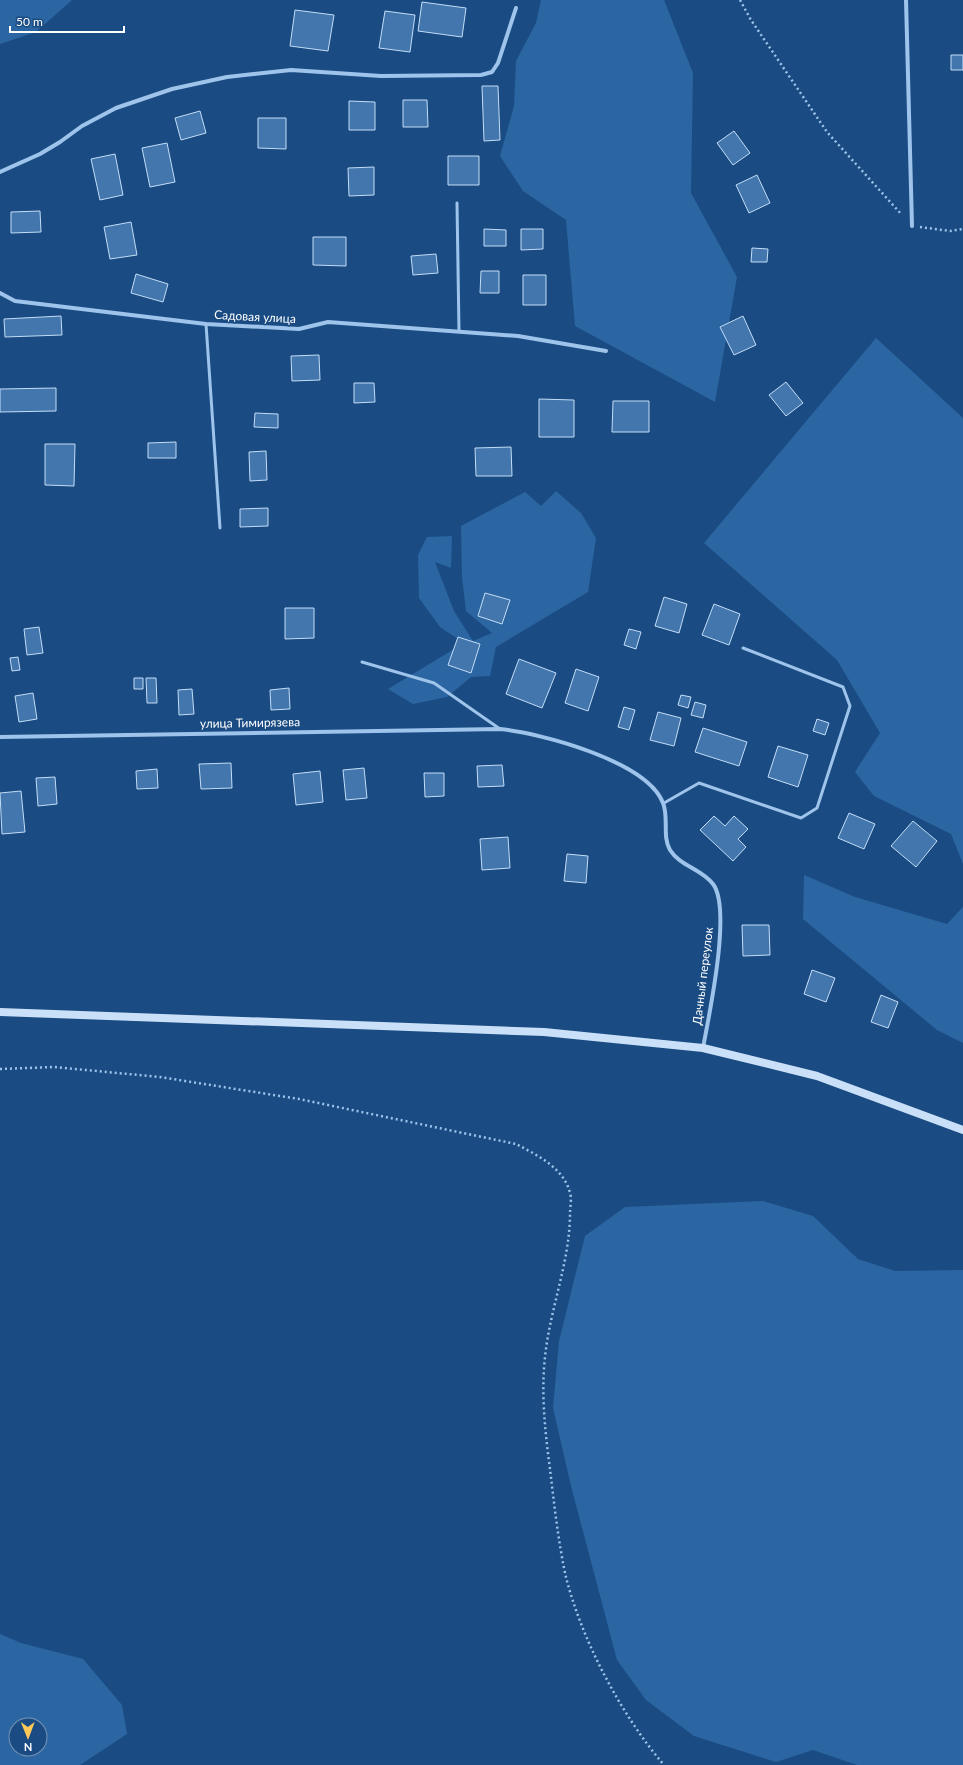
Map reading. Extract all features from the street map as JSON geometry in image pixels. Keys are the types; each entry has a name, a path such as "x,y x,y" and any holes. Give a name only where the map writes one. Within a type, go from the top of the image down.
{"main road":[{"path":"0,1012 544,1032 704,1048 817,1076 867,1093 963,1130"}],"street":[{"path":"906,0 912,226"},
{"path":"0,172 40,154 82,126 116,108 172,89 227,76 291,70 381,76 481,75 492,72 498,63 516,8"},
{"name":"Садовая улица","path":"0,293 15,301 206,324 299,330 328,322 518,336 606,351"},
{"path":"500,729 522,732 572,745 609,759 654,788 664,803"},
{"name":"улица Тимирязева","path":"0,737 500,729"},
{"name":"Дачный переулок","path":"664,803 666,830 670,850 685,864 713,884 719,897 720,938 704,1048"}],"lane":[{"path":"457,203 459,331"},
{"path":"206,324 220,528"},
{"path":"664,803 699,783 801,818 817,808 850,706 842,687 743,648"},
{"path":"362,662 434,683 500,729"}],"path":[{"path":"740,0 751,20 827,132 912,226 950,231 963,229"},
{"path":"0,1069 54,1067 120,1072 298,1099 516,1144 545,1159 561,1177 570,1193 570,1233 545,1356 543,1415 552,1488 566,1574 583,1628 610,1686 651,1750 664,1765"}],"shaded area":[{"path":"0,0 72,0 36,32 0,44"},
{"path":"541,0 664,0 693,73 691,193 737,277 715,402 575,326 566,220 523,191 500,156 514,106 516,61 536,23"},
{"path":"876,338 963,418 963,864 951,834 874,796 855,772 880,733 837,660 704,543"},
{"path":"556,491 581,513 596,538 588,592 496,647 490,676 471,677 447,697 413,704 388,689 464,643 440,627 419,598 418,555 427,537 452,536 451,568 435,562 454,611 473,641 492,633 466,611 462,577 461,526 525,492 541,506"},
{"path":"804,875 855,897 947,924 963,907 963,1043 937,1030 803,919"},
{"path":"763,1201 813,1216 858,1259 895,1271 963,1270 963,1765 857,1765 813,1750 776,1762 694,1736 646,1700 617,1660 571,1486 553,1408 559,1341 585,1236 625,1207"},
{"path":"0,1634 21,1643 83,1659 122,1705 127,1734 80,1765 0,1765"}],"building":[{"path":"422,2 466,8 462,37 418,31"},
{"path":"295,10 334,15 328,51 290,46"},
{"path":"385,11 415,15 410,52 379,48"},
{"path":"951,55 963,55 963,70 951,70"},
{"path":"482,86 498,86 500,140 484,141"},
{"path":"403,100 427,100 428,127 403,127"},
{"path":"349,101 375,102 375,130 349,130"},
{"path":"200,111 206,133 181,140 175,118"},
{"path":"258,118 286,118 286,149 258,148"},
{"path":"734,131 750,153 733,165 717,143"},
{"path":"167,143 175,182 150,187 142,148"},
{"path":"115,154 123,195 100,200 91,159"},
{"path":"448,156 479,156 479,185 448,185"},
{"path":"374,167 374,195 349,196 348,168"},
{"path":"757,175 770,203 749,213 736,185"},
{"path":"40,211 41,232 11,233 11,212"},
{"path":"131,222 137,255 110,259 104,227"},
{"path":"484,229 506,230 506,246 484,246"},
{"path":"521,229 543,229 543,249 521,250"},
{"path":"313,237 346,237 346,266 313,265"},
{"path":"752,248 768,249 767,262 751,262"},
{"path":"436,254 438,273 413,275 411,256"},
{"path":"481,271 499,271 499,293 480,293"},
{"path":"136,274 168,284 163,302 131,293"},
{"path":"523,275 546,275 546,305 523,305"},
{"path":"61,316 62,335 5,337 4,319"},
{"path":"743,316 756,345 734,355 720,327"},
{"path":"319,355 320,380 292,381 291,356"},
{"path":"786,382 803,403 786,416 769,395"},
{"path":"354,383 374,383 375,402 354,403"},
{"path":"56,388 56,411 0,412 0,389"},
{"path":"539,399 574,400 574,437 539,437"},
{"path":"613,401 649,401 649,432 612,432"},
{"path":"255,413 278,414 278,428 254,427"},
{"path":"176,442 176,458 148,458 148,443"},
{"path":"45,444 75,444 74,486 45,485"},
{"path":"511,447 512,476 476,476 475,448"},
{"path":"266,451 267,480 250,481 249,452"},
{"path":"268,508 268,526 240,527 240,509"},
{"path":"485,593 510,600 502,624 478,616"},
{"path":"664,597 687,604 679,633 655,626"},
{"path":"714,604 740,614 729,645 702,635"},
{"path":"285,608 314,608 314,638 285,639"},
{"path":"39,627 43,653 27,655 24,629"},
{"path":"629,629 641,632 636,649 624,645"},
{"path":"458,637 480,644 471,673 448,665"},
{"path":"18,657 20,670 12,671 10,658"},
{"path":"519,659 556,673 542,708 506,694"},
{"path":"576,669 599,677 588,711 565,703"},
{"path":"134,678 143,678 143,689 134,689"},
{"path":"146,678 156,678 157,703 147,703"},
{"path":"289,688 290,709 271,710 270,690"},
{"path":"192,689 194,714 179,715 178,690"},
{"path":"33,693 37,719 19,722 15,696"},
{"path":"681,695 691,697 688,708 678,705"},
{"path":"695,702 706,705 703,718 691,715"},
{"path":"624,707 635,710 629,730 618,727"},
{"path":"658,712 681,718 674,746 650,740"},
{"path":"817,719 829,723 825,735 813,731"},
{"path":"703,728 747,742 739,766 695,752"},
{"path":"778,746 808,755 798,787 768,777"},
{"path":"231,763 232,788 201,789 199,764"},
{"path":"502,765 504,786 478,787 477,766"},
{"path":"364,768 367,798 346,800 343,770"},
{"path":"157,769 158,788 137,789 136,771"},
{"path":"320,771 323,802 296,805 293,774"},
{"path":"424,773 444,773 444,796 425,797"},
{"path":"55,777 57,804 38,806 36,778"},
{"path":"21,791 25,832 2,834 0,793"},
{"path":"849,813 875,824 864,849 838,838"},
{"path":"714,816 725,826 734,816 748,829 738,839 746,847 733,861 700,830"},
{"path":"913,821 937,841 916,867 891,846"},
{"path":"508,837 510,868 482,870 480,839"},
{"path":"567,854 588,856 586,883 564,881"},
{"path":"742,925 769,925 770,955 743,956"},
{"path":"812,970 835,978 826,1002 804,994"},
{"path":"881,995 898,1002 888,1028 871,1022"}]}
